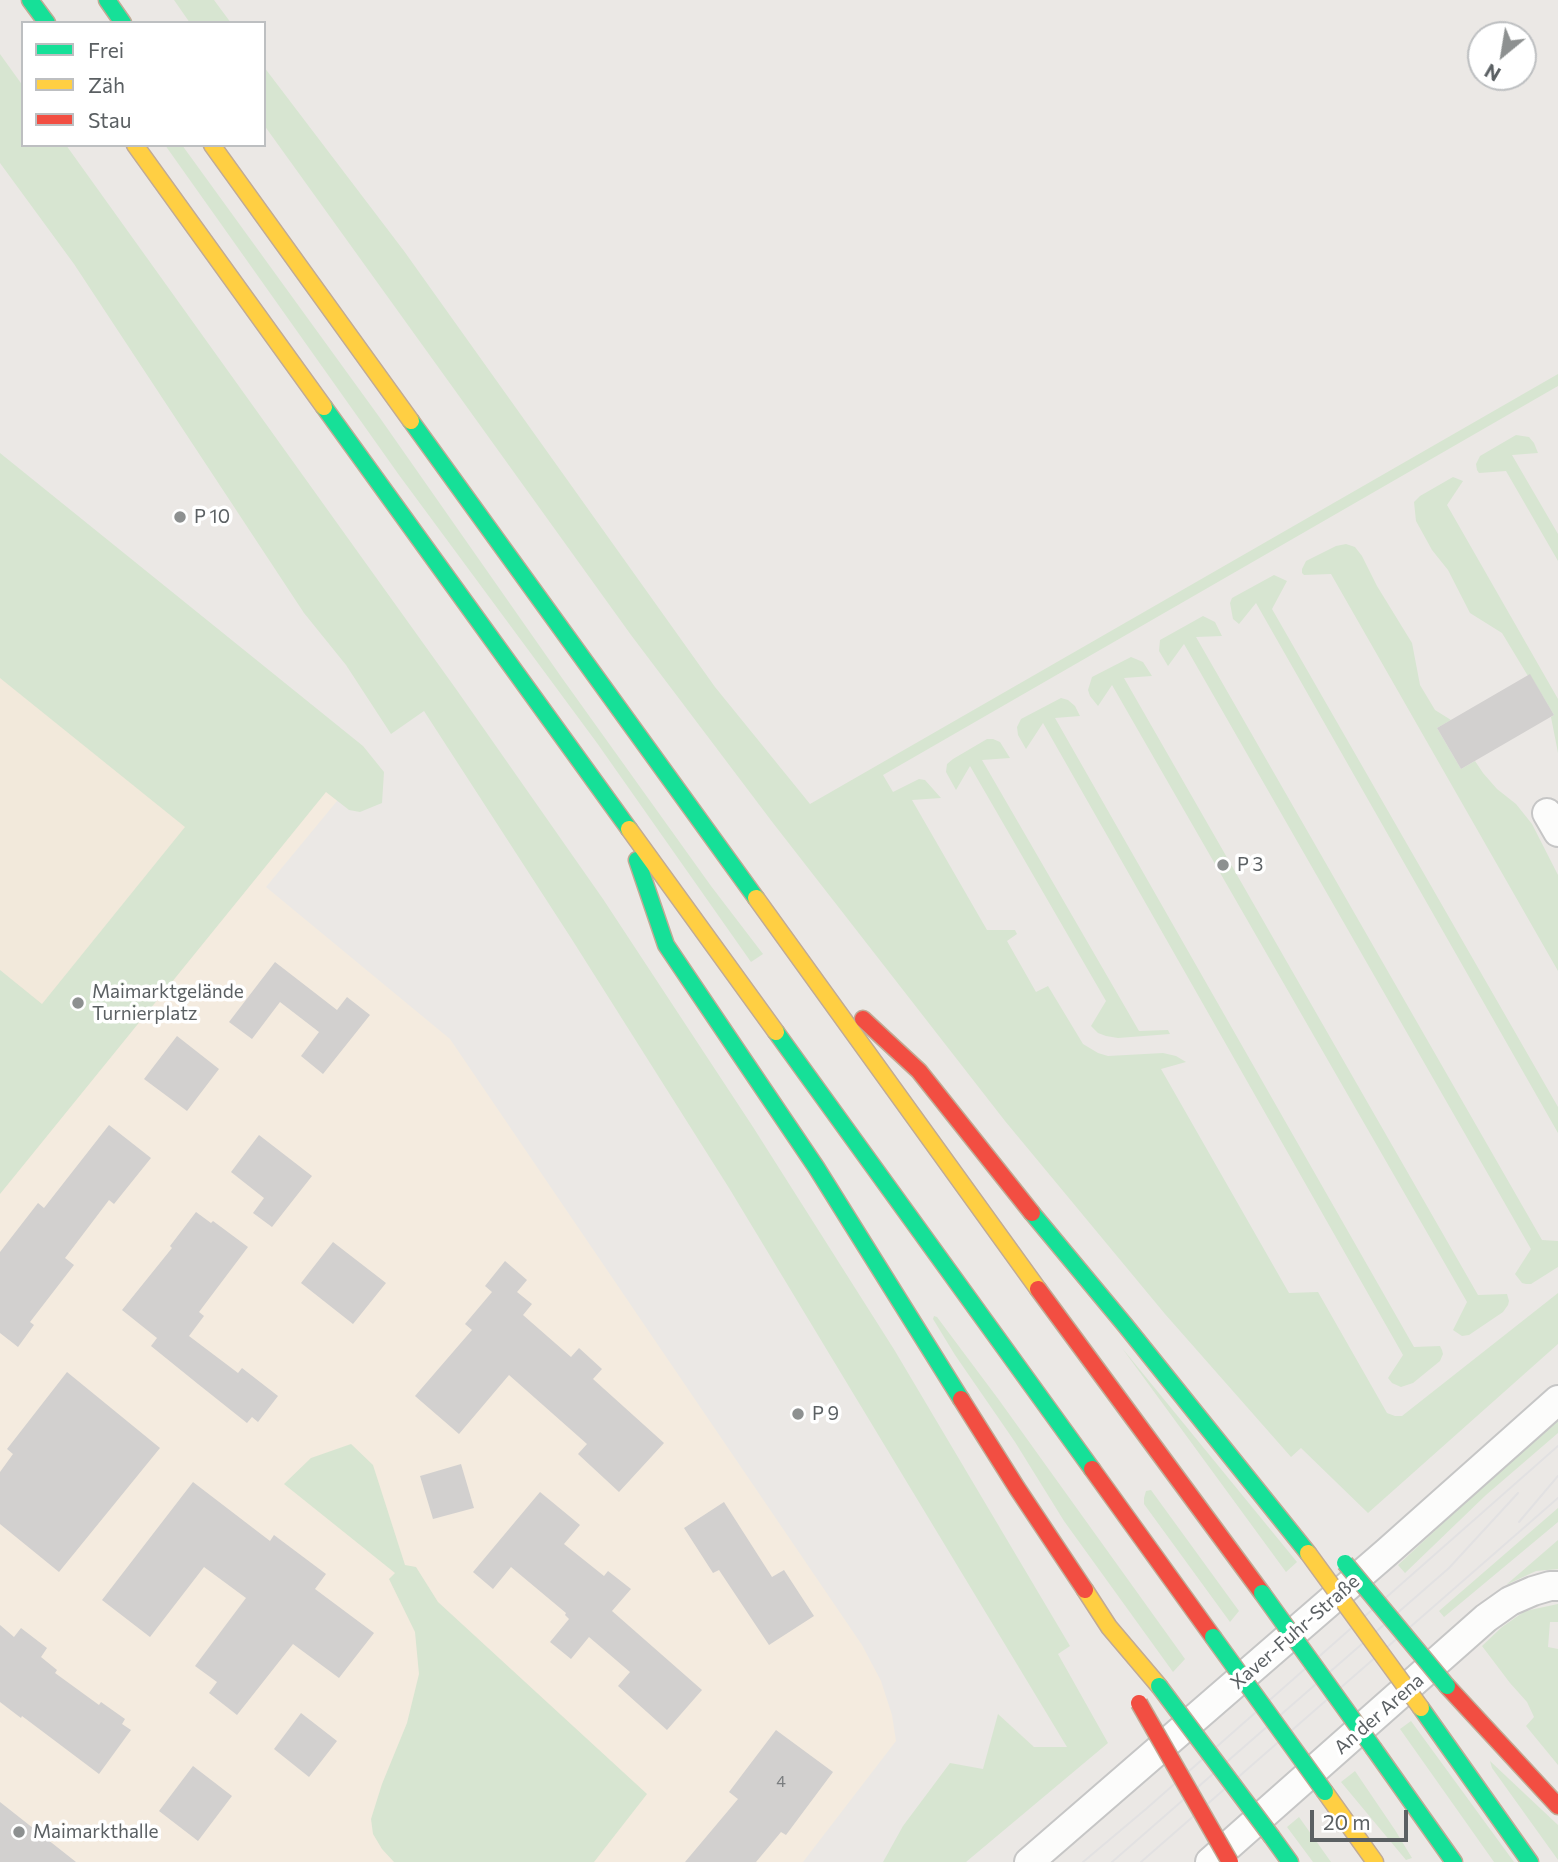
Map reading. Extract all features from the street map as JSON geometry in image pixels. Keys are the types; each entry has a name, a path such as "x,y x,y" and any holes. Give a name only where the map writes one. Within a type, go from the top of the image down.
{"highway":[{"path":"30,0 46,21"},
{"path":"107,0 122,21"},
{"path":"136,147 1375,1862"},
{"path":"213,147 1454,1862"},
{"path":"624,822 666,945 816,1167 1017,1488 1109,1627 1159,1686 1290,1862"},
{"path":"796,955 919,1071 1125,1325 1308,1553 1530,1862"},
{"path":"1125,1325 1176,1363"},
{"path":"1333,1549 1447,1686 1558,1806"},
{"path":"1109,1627 1134,1690 1230,1862"}],"street":[{"name":"Xaver-Fuhr-Straße","path":"1030,1862 1558,1400"},
{"name":"An der Arena","path":"1210,1862 1486,1618 1510,1601 1550,1586 1558,1586"}],"shaded area":[{"path":"0,485 361,772 266,887 450,1039 862,1645 881,1681 892,1715 896,1741 803,1862 0,1862"}],"green space":[{"path":"174,0 214,0 230,21 189,21"},
{"path":"0,54 21,83 21,147 67,147 603,899 753,1127 895,1351 1070,1646 1058,1654 1108,1743 966,1862 883,1862 903,1826 950,1763 983,1769 998,1714 1034,1747 1067,1747 729,1188 424,711 391,734 346,665 304,613 74,264 0,163"},
{"path":"266,70 404,251 715,687 810,804 1558,374 1558,386 883,775 893,792 919,779 925,780 941,798 912,800 987,930 1015,930 1017,934 1007,941 1036,992 1048,986 1083,1044 1108,1056 1163,1053 1186,1062 1161,1069 1289,1293 1318,1292 1387,1413 1402,1416 1558,1293 1558,1344 1368,1513 1301,1448 1291,1457 1165,1314 1005,1121 773,823 631,635 266,128"},
{"path":"166,147 183,147 380,418 711,886 763,954 751,962 597,743 399,475"},
{"path":"1516,435 1529,437 1538,453 1512,455 1558,534 1558,561 1506,471 1479,473 1477,470 1476,464 1480,456"},
{"name":"Maimarktgelände Turnierplatz","path":"0,453 363,746 384,772 382,803 360,812 349,810 326,792 0,1194"},
{"path":"1453,477 1463,481 1447,505 1558,699 1558,753 1551,717 1554,715 1530,675 1528,676 1502,633 1470,613 1448,570 1432,550 1416,521 1414,502"},
{"path":"1346,544 1355,547 1362,556 1412,643 1420,685 1435,710 1451,720 1437,728 1461,769 1475,761 1497,789 1516,804 1532,824 1558,875 1558,971 1331,574 1302,573 1306,561"},
{"path":"1274,575 1287,581 1272,609 1558,1107 1558,1133 1256,603 1239,624 1233,619 1230,603 1232,598"},
{"path":"1203,616 1215,622 1222,636 1196,637 1542,1240 1558,1241 1558,1267 1531,1284 1522,1283 1515,1274 1531,1249 1184,644 1168,666 1159,651 1160,640"},
{"path":"1131,657 1143,662 1152,676 1124,678 1478,1295 1507,1294 1509,1301 1503,1312 1469,1335 1462,1336 1453,1330 1467,1302 1112,685 1098,706 1090,696 1088,690 1092,677"},
{"path":"1061,698 1075,706 1080,716 1055,718 1414,1347 1440,1346 1443,1354 1440,1361 1413,1383 1401,1387 1388,1378 1403,1355 1043,723 1026,749 1018,735 1017,727 1021,719"},
{"path":"987,739 1000,742 1010,758 982,760 1139,1031 1168,1030 1170,1034 1118,1038 1098,1033 1091,1026 1106,1001 970,766 956,790 946,772 947,764 953,759"},
{"path":"934,1316 999,1400 1185,1659 1173,1672 1064,1521 1015,1442 955,1355 933,1319"},
{"path":"1122,1348 1297,1562 1286,1572"},
{"path":"1558,1421 1558,1433 1486,1495 1405,1573 1398,1565 1489,1480"},
{"path":"351,1444 373,1465 405,1565 416,1567 438,1602 647,1794 594,1862 394,1862 373,1834 371,1819 407,1723 419,1674 415,1632 389,1579 395,1573 284,1484 311,1458"},
{"path":"1151,1490 1239,1611 1230,1622 1144,1504 1146,1491"},
{"path":"1558,1508 1558,1522 1444,1617 1439,1611"},
{"path":"1558,1540 1558,1569 1536,1571 1506,1585"},
{"path":"1558,1604 1558,1622 1550,1622 1548,1647 1558,1649 1558,1765 1526,1726 1534,1717 1527,1702 1482,1646 1502,1627 1525,1611"},
{"path":"1411,1721 1514,1862 1494,1862 1400,1729"},
{"path":"1490,1761 1558,1825 1558,1860 1492,1768"},
{"path":"1355,1771 1412,1858 1406,1860 1341,1782"},
{"path":"1299,1817 1331,1862 1313,1862 1287,1827"}],"sand":[{"path":"0,678 185,827 42,1004 0,970"}],"building":[{"path":"1530,674 1554,715 1461,769 1437,728"},
{"path":"275,962 337,1010 347,997 370,1015 323,1074 301,1056 319,1032 280,1002 252,1039 229,1022"},
{"path":"177,1036 219,1069 187,1111 144,1079"},
{"path":"109,1125 151,1158 114,1204 109,1200 65,1258 74,1265 30,1322 34,1325 18,1347 0,1333 0,1252 38,1203 44,1208"},
{"path":"259,1135 312,1176 272,1227 253,1213 264,1198 231,1172"},
{"path":"196,1212 248,1247 199,1312 204,1316 189,1336 238,1373 242,1368 278,1396 258,1422 252,1417 247,1423 151,1346 157,1338 122,1310 172,1248 170,1246"},
{"path":"333,1242 386,1283 353,1324 301,1283"},
{"path":"505,1261 527,1280 517,1292 532,1304 523,1315 571,1357 579,1348 602,1369 593,1379 664,1443 619,1492 578,1454 587,1444 509,1375 459,1434 415,1396 472,1330 465,1324 492,1292 485,1286"},
{"path":"67,1372 160,1448 59,1572 0,1524 0,1472 13,1454 7,1449"},
{"path":"461,1464 474,1508 433,1519 420,1476"},
{"path":"193,1482 270,1541 274,1535 326,1574 315,1589 374,1633 339,1678 293,1644 237,1715 209,1693 217,1682 195,1666 246,1598 204,1567 150,1637 102,1600"},
{"path":"540,1492 580,1525 564,1544 604,1576 608,1571 631,1589 612,1611 702,1690 667,1730 618,1686 630,1672 589,1637 571,1659 550,1642 569,1619 566,1613 511,1567 493,1589 473,1572"},
{"path":"724,1502 772,1577 784,1570 814,1616 769,1645 719,1570 713,1573 684,1528"},
{"path":"0,1625 14,1637 21,1628 47,1648 41,1657 57,1670 55,1673 99,1705 101,1702 125,1719 122,1724 131,1730 99,1774 0,1702"},
{"path":"301,1713 337,1741 309,1777 274,1749"},
{"path":"776,1730 833,1772 786,1835 781,1832 756,1862 685,1862 738,1799 729,1792"},
{"path":"193,1766 232,1796 198,1841 159,1811"},
{"name":"Maimarkthalle","path":"0,1802 76,1862 0,1862"}],"tram line":[{"path":"1083,1862 1558,1446"},
{"path":"1519,1522 1558,1476"},
{"path":"1112,1862 1449,1568 1518,1493"},
{"path":"1141,1862 1558,1498"}],"traffic: fast":[{"path":"30,0 46,21"},
{"path":"107,0 122,21"},
{"path":"324,407 629,829"},
{"path":"411,421 756,898"},
{"path":"637,860 666,945 816,1167 961,1399"},
{"path":"776,1032 1092,1469"},
{"path":"1032,1213 1308,1553"},
{"path":"1345,1563 1447,1686"},
{"path":"1262,1593 1374,1749"},
{"path":"1213,1637 1325,1792"},
{"path":"1159,1686 1272,1837"},
{"path":"1421,1708 1530,1862"},
{"path":"1374,1749 1454,1862"},
{"path":"1272,1837 1290,1862"}],"traffic: slow":[{"path":"136,147 324,407"},
{"path":"213,147 411,421"},
{"path":"629,829 776,1032"},
{"path":"756,898 1038,1289"},
{"path":"1308,1553 1421,1708"},
{"path":"1085,1590 1109,1627 1159,1686"},
{"path":"1325,1792 1375,1862"}],"traffic: jam":[{"path":"863,1019 919,1071 1032,1213"},
{"path":"1038,1289 1262,1593"},
{"path":"961,1399 1085,1590"},
{"path":"1092,1469 1213,1637"},
{"path":"1447,1686 1558,1806"},
{"path":"1139,1703 1230,1862"}],"place":[{"name":"P 10","path":"180,517"},
{"name":"P 3","path":"1223,865"},
{"name":"Maimarktgelände Turnierplatz","path":"78,1003"},
{"name":"P 9","path":"798,1414"},
{"name":"Maimarkthalle","path":"19,1832"}]}
